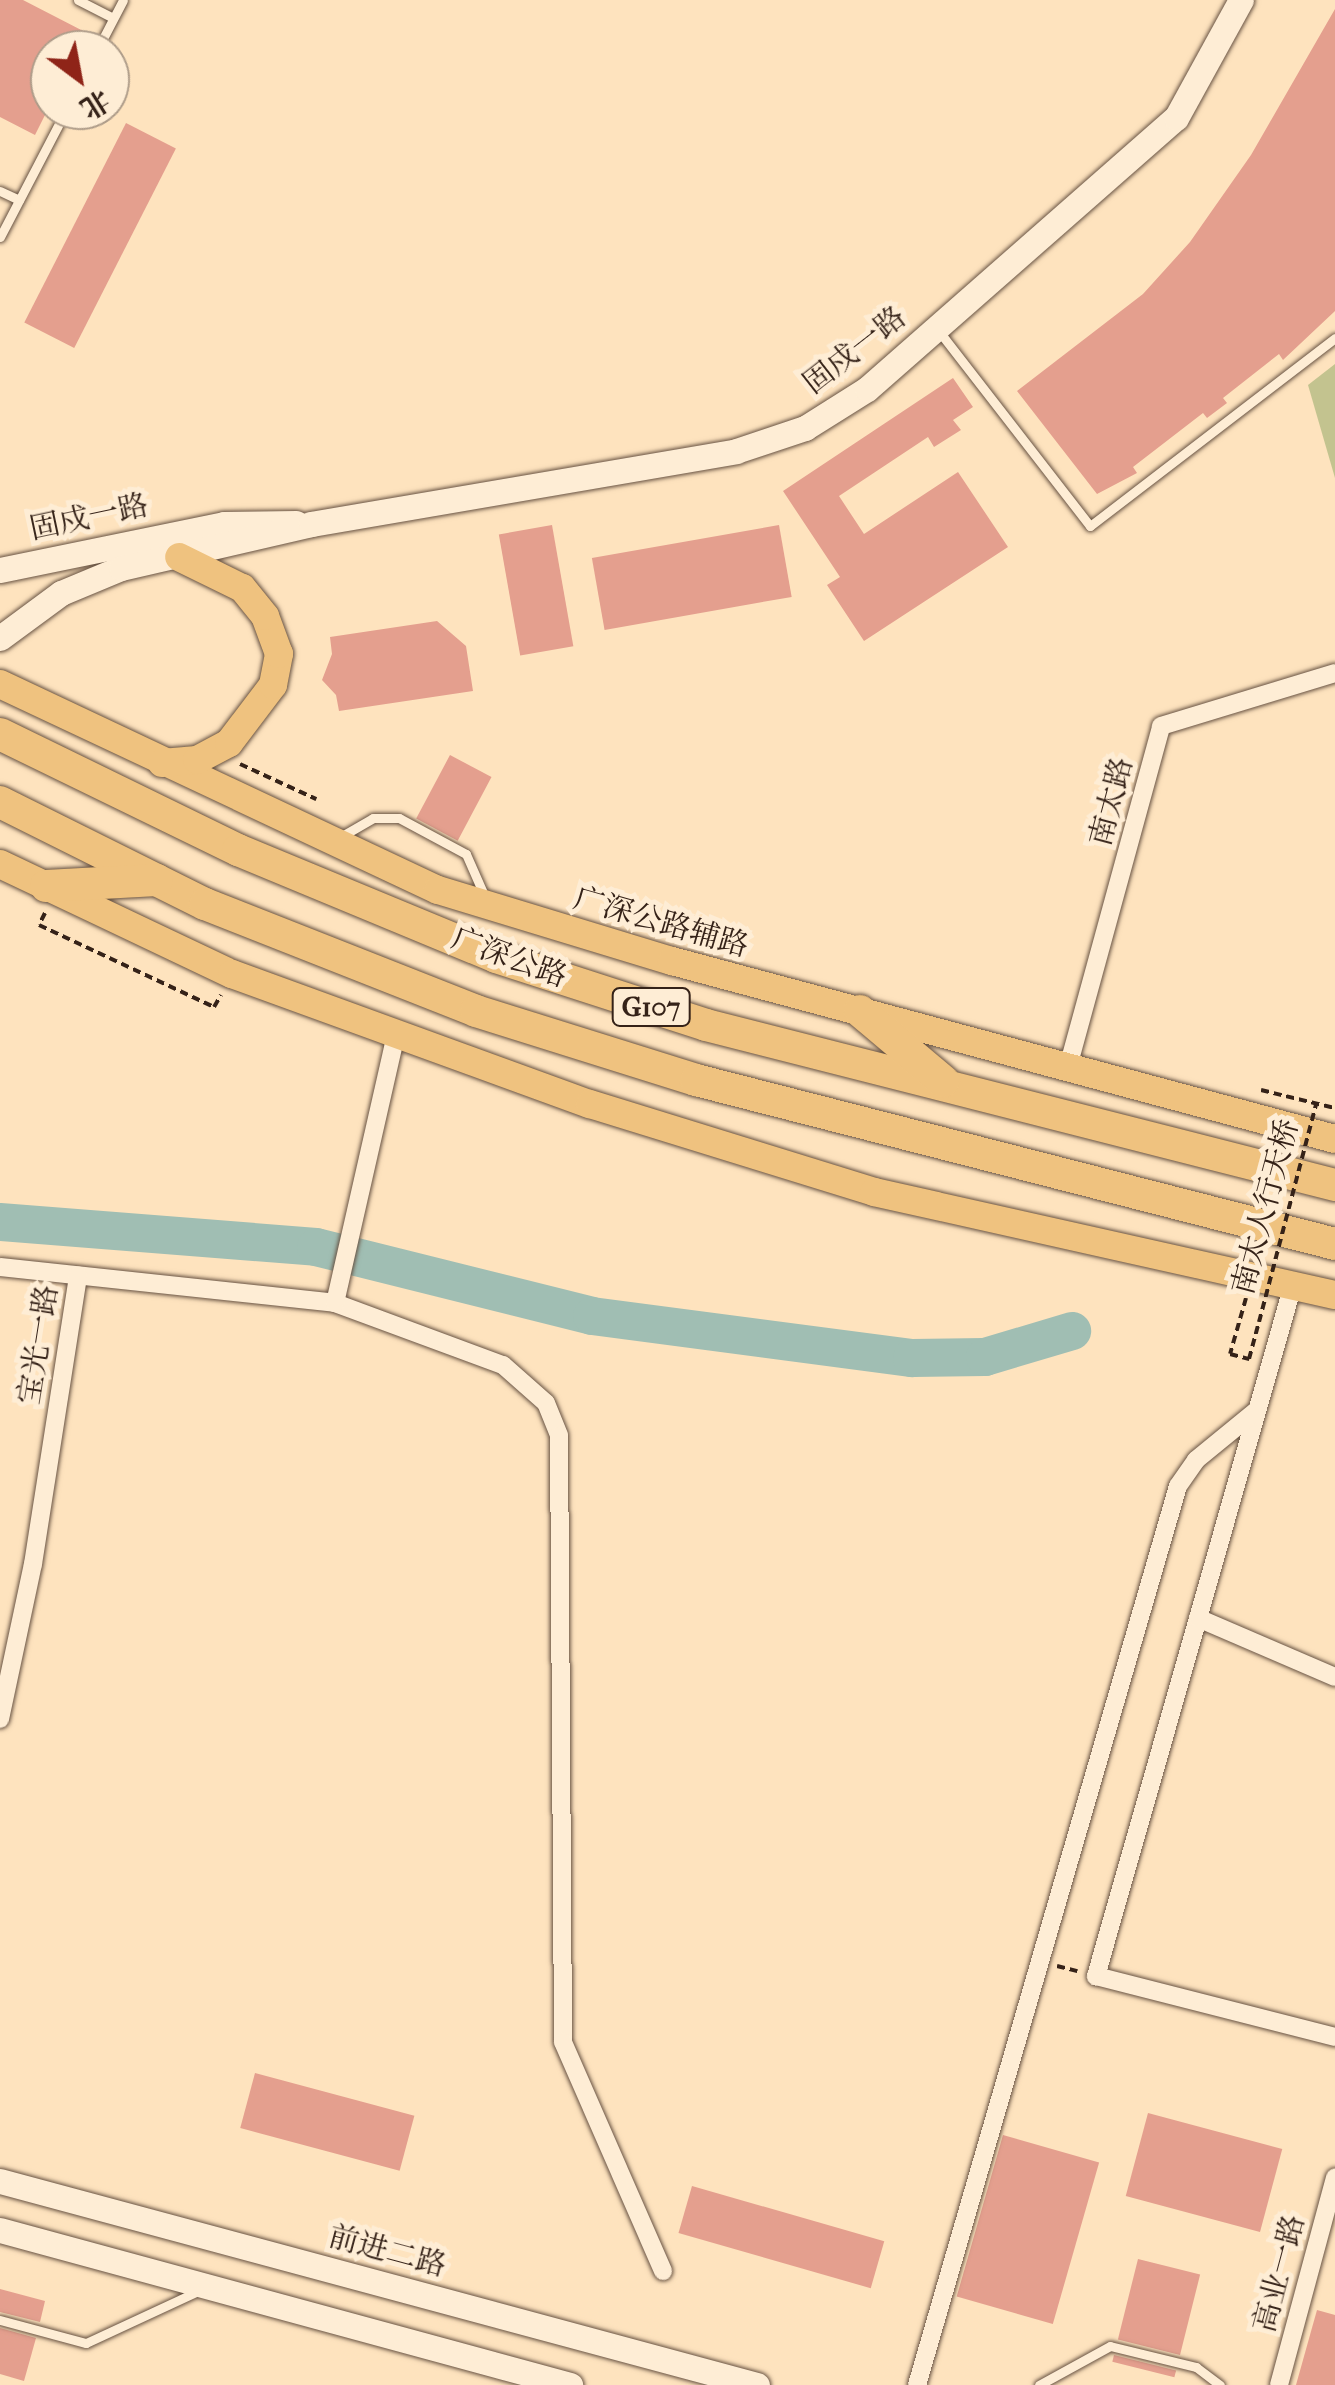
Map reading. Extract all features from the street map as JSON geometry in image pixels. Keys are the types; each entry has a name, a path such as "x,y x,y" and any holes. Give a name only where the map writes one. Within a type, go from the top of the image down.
{"highway":[{"name":"广深公路","path":"0,734 238,850 496,956 706,1025 1335,1185"},
{"name":"广深公路","path":"0,802 158,880 476,1011 696,1080 1335,1244"},
{"path":"47,896 158,880"},
{"path":"860,1012 951,1087"}],"main road":[{"path":"160,763 197,760 229,743 273,685 278,654 265,616 242,588 179,557"},
{"name":"广深公路辅路","path":"0,684 326,841 495,909 1335,1139"},
{"path":"0,864 47,896 232,974 590,1104 874,1192 1335,1296"}],"street":[{"name":"固戍一路","path":"0,638 81,583 310,524 774,440 837,411 1176,118 1241,0"},
{"name":"固戍一路","path":"0,570 234,522 310,524"},
{"name":"南太路","path":"1068,1067 1161,726 1335,672"},
{"path":"335,1304 396,1034"},
{"path":"0,1267 335,1304 503,1365 530,1383 560,1436 563,2042 663,2271"},
{"name":"宝光一路","path":"0,1719 33,1564 78,1275"},
{"path":"1293,1284 1096,1976 1335,2037"},
{"path":"916,2385 1178,1486 1196,1460 1257,1410"},
{"path":"1198,1618 1335,1677"},
{"name":"高业一路","path":"1279,2385 1335,2177"},
{"name":"前进二路","path":"0,2181 757,2385"},
{"path":"0,2230 570,2385"}],"lane":[{"path":"78,0 113,18"},
{"path":"107,30 122,0"},
{"path":"0,237 56,130"},
{"path":"0,191 19,200"},
{"path":"936,328 1090,526 1335,338"},
{"path":"326,841 373,818 399,818 466,854 495,909"},
{"path":"0,2320 86,2342 209,2287"},
{"path":"1039,2385 1110,2346 1196,2367 1220,2385"}],"path":[{"path":"240,764 316,799"},
{"path":"47,896 38,925 214,1007 223,991"},
{"path":"1261,1090 1335,1108"},
{"name":"南太人行天桥","path":"1247,1293 1230,1354 1249,1359 1316,1104"},
{"path":"1040,1962 1096,1976"}],"green space":[{"path":"1335,364 1335,478 1308,385"}],"building":[{"path":"0,0 23,0 81,30 30,30 30,130 38,130 35,135 0,117"},
{"path":"1335,9 1335,311 1283,360 1279,354 1223,398 1227,403 1207,418 1203,413 1133,467 1137,473 1097,494 1017,391 1143,294 1190,242 1251,155"},
{"path":"130,125 176,148 74,348 24,323 122,130 130,130"},
{"path":"953,378 973,407 953,420 961,430 934,447 928,437 839,496 864,534 958,472 1008,547 864,641 827,585 840,577 783,491"},
{"path":"552,525 573,646 520,656 499,534"},
{"path":"779,525 792,597 605,630 592,558"},
{"path":"437,621 466,646 473,691 339,711 336,695 322,680 332,654 330,637"},
{"path":"450,755 491,777 458,841 416,819"},
{"path":"255,2073 414,2116 400,2171 240,2128"},
{"path":"1148,2113 1282,2149 1260,2232 1126,2196"},
{"path":"1003,2135 1099,2163 1053,2324 957,2296"},
{"path":"692,2186 884,2241 871,2288 678,2233"},
{"path":"1138,2259 1200,2274 1180,2355 1118,2340"},
{"path":"0,2289 45,2301 40,2322 0,2312"},
{"path":"1317,2310 1335,2315 1335,2385 1296,2385"},
{"path":"0,2328 36,2338 24,2381 0,2374"},
{"path":"1114,2355 1176,2370 1174,2377 1112,2362"}],"waterway":[{"path":"0,1222 316,1247 592,1316 912,1358 985,1357 1072,1331"}]}
